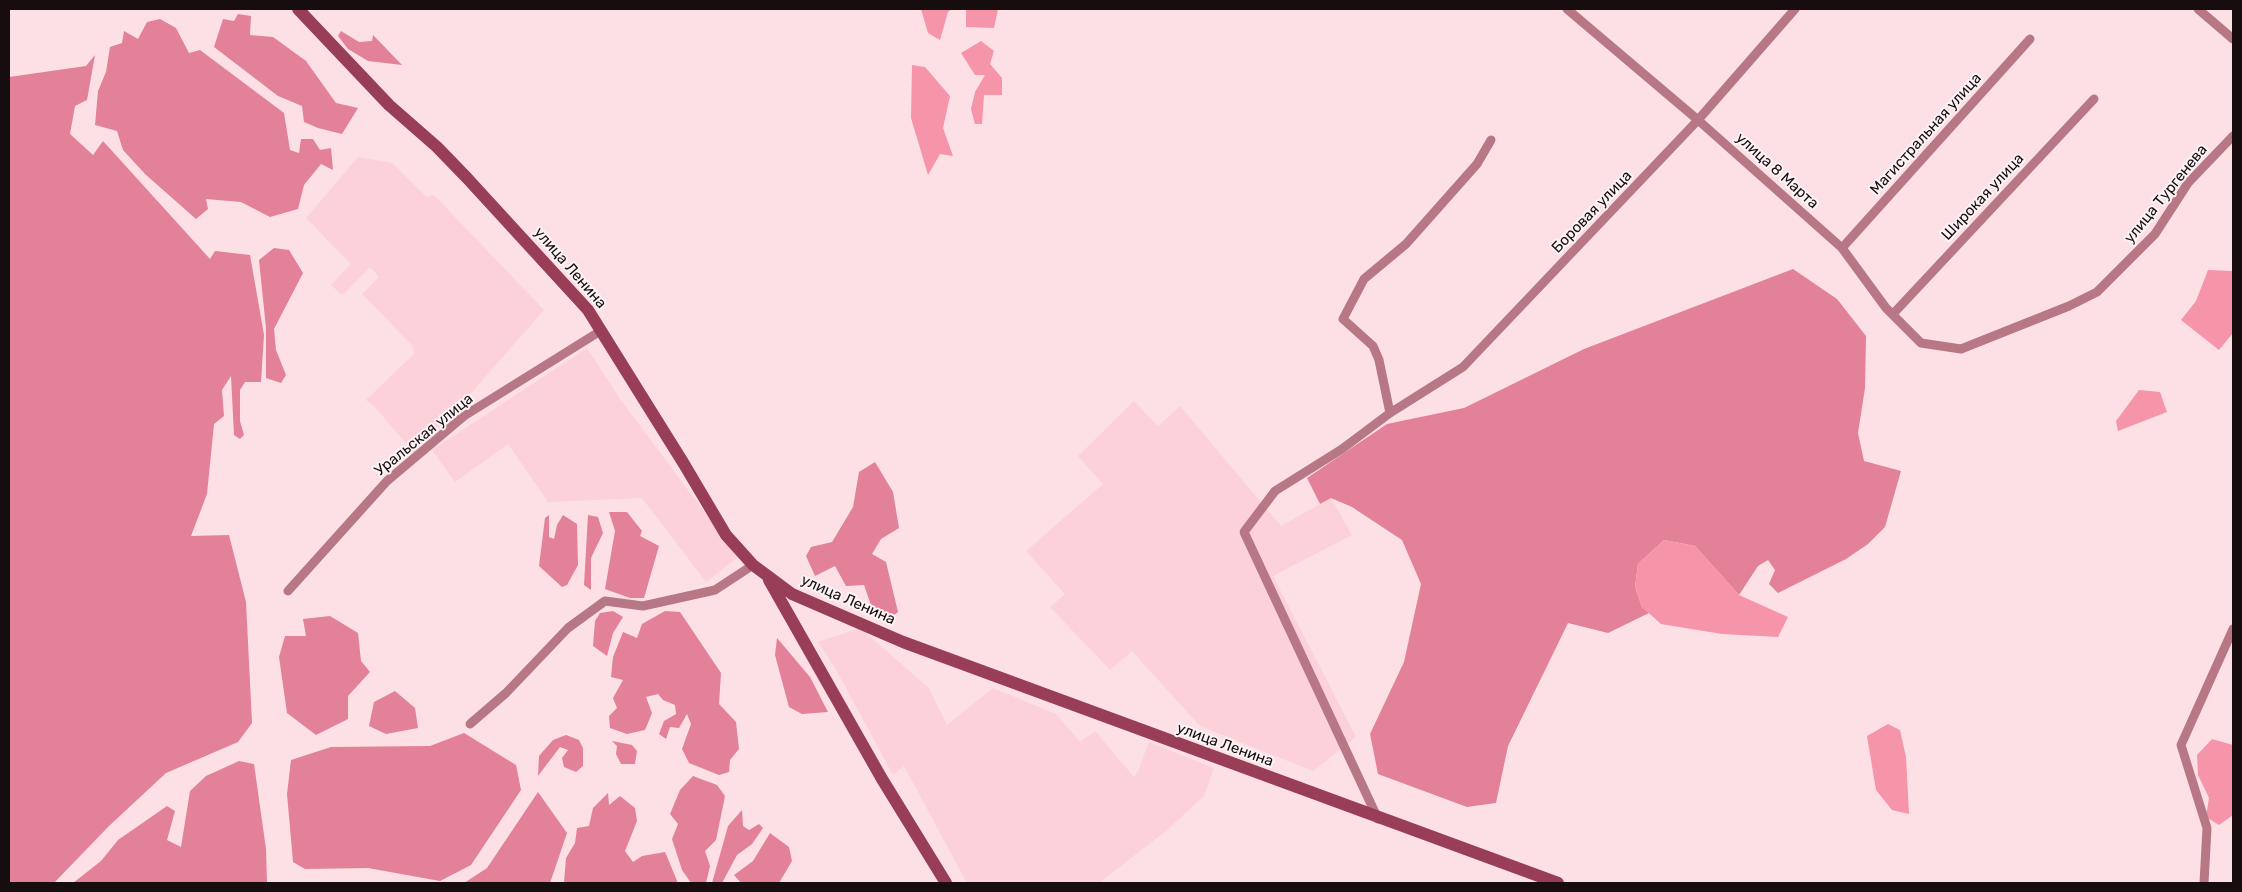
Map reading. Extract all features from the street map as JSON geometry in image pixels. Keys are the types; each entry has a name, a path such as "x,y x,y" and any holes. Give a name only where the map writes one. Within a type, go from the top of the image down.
{"street":[{"name":"улица Ленина","path":"298,9 390,105 437,147 467,178 588,310 726,535 753,565 792,594 903,642 1378,819 1558,883"},
{"name":"улица 8 Марта","path":"1567,9 1698,120 1842,248 1893,314 1922,344 1961,349"},
{"name":"Боровая улица","path":"1378,819 1244,532 1275,492 1342,449 1390,412 1463,367 1698,120 1795,9"},
{"path":"2198,9 2233,39"},
{"name":"Магистральная улица","path":"1842,248 2030,39"},
{"name":"Широкая улица","path":"1893,314 2094,99"},
{"name":"улица Тургенева","path":"1961,349 2069,306 2097,292 2155,234 2188,183 2233,136"},
{"path":"1390,412 1379,360 1373,346 1343,319 1364,279 1406,244 1476,164 1491,140"},
{"name":"Уральская улица","path":"288,591 387,481 464,416 602,330"},
{"path":"470,724 506,693 568,628 605,601 643,606 715,590 753,565"},
{"path":"767,575 882,779 946,883"},
{"path":"2204,883 2207,828 2181,745 2233,629"}],"shaded area":[{"path":"921,9 952,9 948,12 940,40 928,33"},
{"path":"966,9 998,9 994,28 966,27"},
{"path":"238,14 251,16 250,35 273,37 306,61 336,103 358,108 342,134 318,128 304,122 302,106 278,96 214,47 223,19 234,21"},
{"path":"160,19 176,28 189,53 200,50 284,113 290,150 299,153 301,139 313,139 320,150 331,148 333,170 321,164 304,185 298,209 270,217 241,202 206,199 208,209 196,219 145,174 123,150 117,131 95,125 98,91 106,72 110,47 122,43 124,31 138,39 147,22"},
{"path":"341,31 359,42 372,41 373,35 402,65 368,61 348,49 338,36"},
{"path":"981,41 994,51 990,64 1002,78 1002,95 984,95 982,124 975,124 971,109 975,92 985,75 975,75 961,53"},
{"path":"95,55 87,100 75,106 70,134 93,155 103,141 210,259 215,251 250,255 264,335 261,382 245,382 240,390 240,421 244,435 240,439 234,435 231,376 222,390 224,416 214,424 207,494 191,536 229,535 246,602 252,723 238,742 166,773 109,826 54,883 9,883 9,77 86,66"},
{"path":"912,65 925,67 950,96 943,128 953,156 940,154 928,175 911,118"},
{"path":"358,157 392,163 427,197 434,195 544,310 465,400 414,453 375,407 366,400 414,354 413,346 362,294 379,277 370,267 342,295 331,285 351,264 306,218"},
{"path":"274,248 289,250 303,273 274,329 276,350 286,375 281,383 266,378 266,328 259,260"},
{"path":"1793,269 1837,299 1866,336 1865,388 1858,433 1864,461 1901,471 1885,527 1868,544 1846,559 1778,593 1769,584 1775,570 1768,560 1758,566 1739,595 1695,546 1664,540 1638,564 1635,587 1642,607 1649,613 1608,633 1568,623 1508,746 1496,803 1467,807 1378,774 1370,734 1404,662 1421,584 1402,540 1352,507 1331,498 1320,504 1307,478 1387,424 1464,408 1584,349"},
{"path":"2208,270 2233,271 2233,333 2219,350 2181,320 2196,301"},
{"path":"587,348 620,399 738,557 706,582 642,498 548,502 508,444 455,482 432,450"},
{"path":"2139,390 2160,392 2167,412 2118,431 2116,421"},
{"path":"1134,401 1158,426 1180,406 1281,526 1331,498 1352,535 1273,576 1356,737 1313,771 1200,726 1132,651 1110,670 1050,607 1065,594 1026,551 1103,484 1078,456"},
{"path":"875,462 893,492 899,528 881,539 872,554 886,562 898,612 887,621 874,614 864,585 846,586 835,566 815,576 806,556 811,547 832,542 853,507 859,472"},
{"path":"609,512 627,512 642,531 640,536 659,546 644,598 630,598 605,589 615,531"},
{"path":"549,515 549,537 554,539 557,525 563,515 577,524 578,565 567,585 562,587 539,566 545,518"},
{"path":"588,515 598,517 603,533 591,558 591,590 584,585"},
{"path":"1664,540 1695,546 1739,595 1788,617 1778,637 1722,634 1661,624 1642,607 1635,587 1638,564"},
{"path":"613,611 623,617 613,633 607,656 593,646 595,621 600,613"},
{"path":"665,611 680,612 721,673 719,704 736,722 739,749 730,760 729,772 719,775 689,763 682,749 691,724 687,714 679,728 670,727 666,739 659,734 664,721 676,714 675,705 663,700 658,694 646,697 652,713 645,730 627,734 610,728 609,716 617,708 613,698 623,680 611,677 613,657 623,632 637,638 642,624"},
{"path":"330,616 358,633 361,661 370,672 348,696 348,719 316,735 287,713 279,657 285,636 306,636 303,619"},
{"path":"860,628 929,688 947,725 993,688 1056,714 1080,742 1095,731 1134,777 1149,742 1214,768 1204,796 1166,831 1099,883 967,883 904,766 893,775 834,666 818,642"},
{"path":"777,638 810,677 828,712 802,714 789,707 775,655"},
{"path":"395,691 415,708 418,728 386,734 369,726 374,702"},
{"path":"1888,724 1900,730 1906,757 1909,814 1892,810 1876,790 1867,736"},
{"path":"464,733 516,765 521,790 471,865 440,881 368,868 305,869 293,862 287,794 291,760 331,747 430,746"},
{"path":"566,735 579,740 583,748 583,766 576,772 564,767 562,758 568,750 560,747 538,776 539,756 553,740"},
{"path":"2212,739 2233,745 2233,815 2219,825 2206,817 2209,798 2198,775 2197,755"},
{"path":"612,741 632,745 637,751 635,764 621,764 616,754 617,746"},
{"path":"239,761 254,764 266,849 267,883 73,883 101,861 118,840 167,806 175,811 167,840 181,847 190,791 206,776"},
{"path":"693,776 717,785 725,796 716,840 705,851 710,866 706,883 691,883 682,870 672,839 678,824 670,814 680,790"},
{"path":"538,792 567,833 550,883 464,883 487,868"},
{"path":"608,793 609,805 620,796 635,808 637,821 625,851 633,862 642,856 665,852 678,883 564,883 566,858 575,843 577,828 589,826 593,808"},
{"path":"742,810 743,826 749,830 759,824 763,828 752,844 737,855 722,883 712,883 728,826"},
{"path":"770,833 789,847 792,861 779,883 741,883 734,875 753,861"}]}
